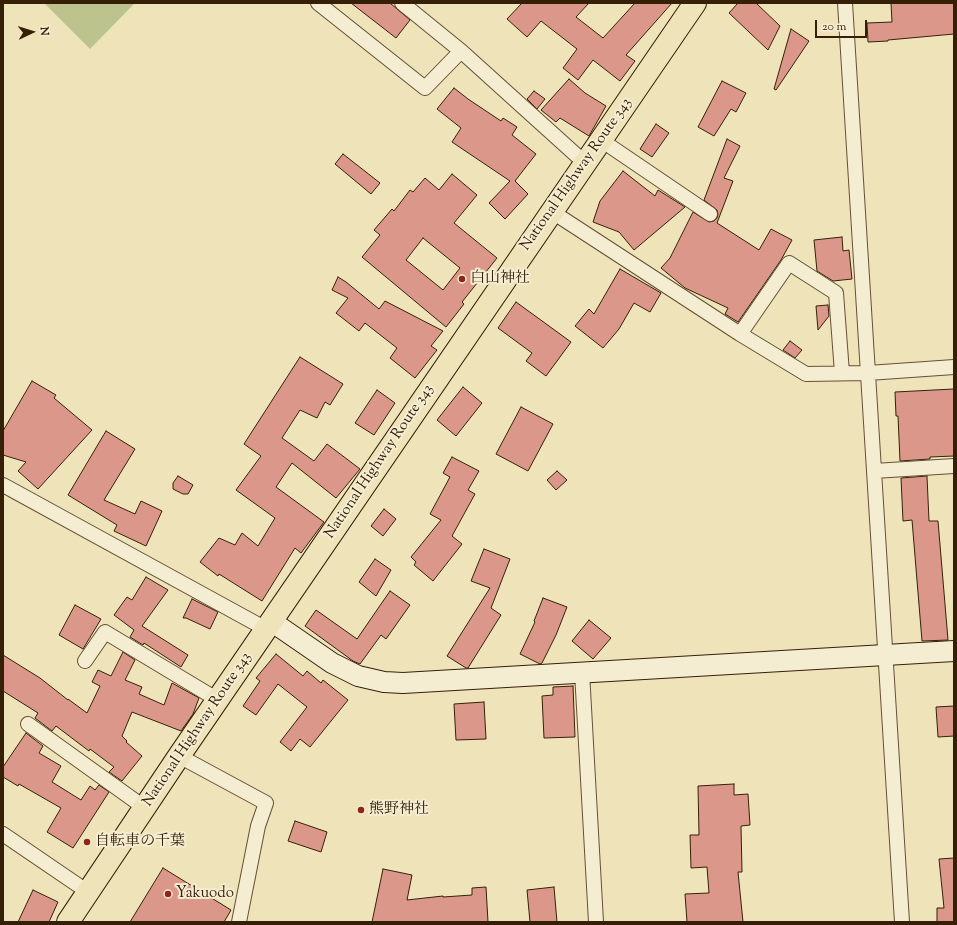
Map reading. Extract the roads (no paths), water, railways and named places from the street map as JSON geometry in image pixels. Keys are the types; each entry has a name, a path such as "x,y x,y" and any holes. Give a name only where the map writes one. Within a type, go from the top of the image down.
{"highway":[{"name":"National Highway Route 343","path":"68,922 179,756 695,3"}],"street":[{"path":"318,3 425,88 461,51"},
{"path":"402,3 461,51 585,163"},
{"path":"844,3 902,922"},
{"path":"601,140 710,214"},
{"path":"552,211 740,334 806,374 954,367"},
{"path":"740,334 788,263 836,293 848,373"},
{"path":"874,471 954,466"},
{"path":"3,485 269,625 332,663 358,676 384,682 403,683 954,651"},
{"path":"85,661 105,632 218,700"},
{"path":"582,672 596,922"},
{"path":"28,724 145,808"},
{"path":"179,756 266,803 258,826 239,922"},
{"path":"3,834 88,892"}],"place":[{"name":"白山神社","path":"462,279"},
{"name":"熊野神社","path":"361,810"},
{"name":"自転車の千葉","path":"87,842"},
{"name":"Yakuodo","path":"168,894"}]}
